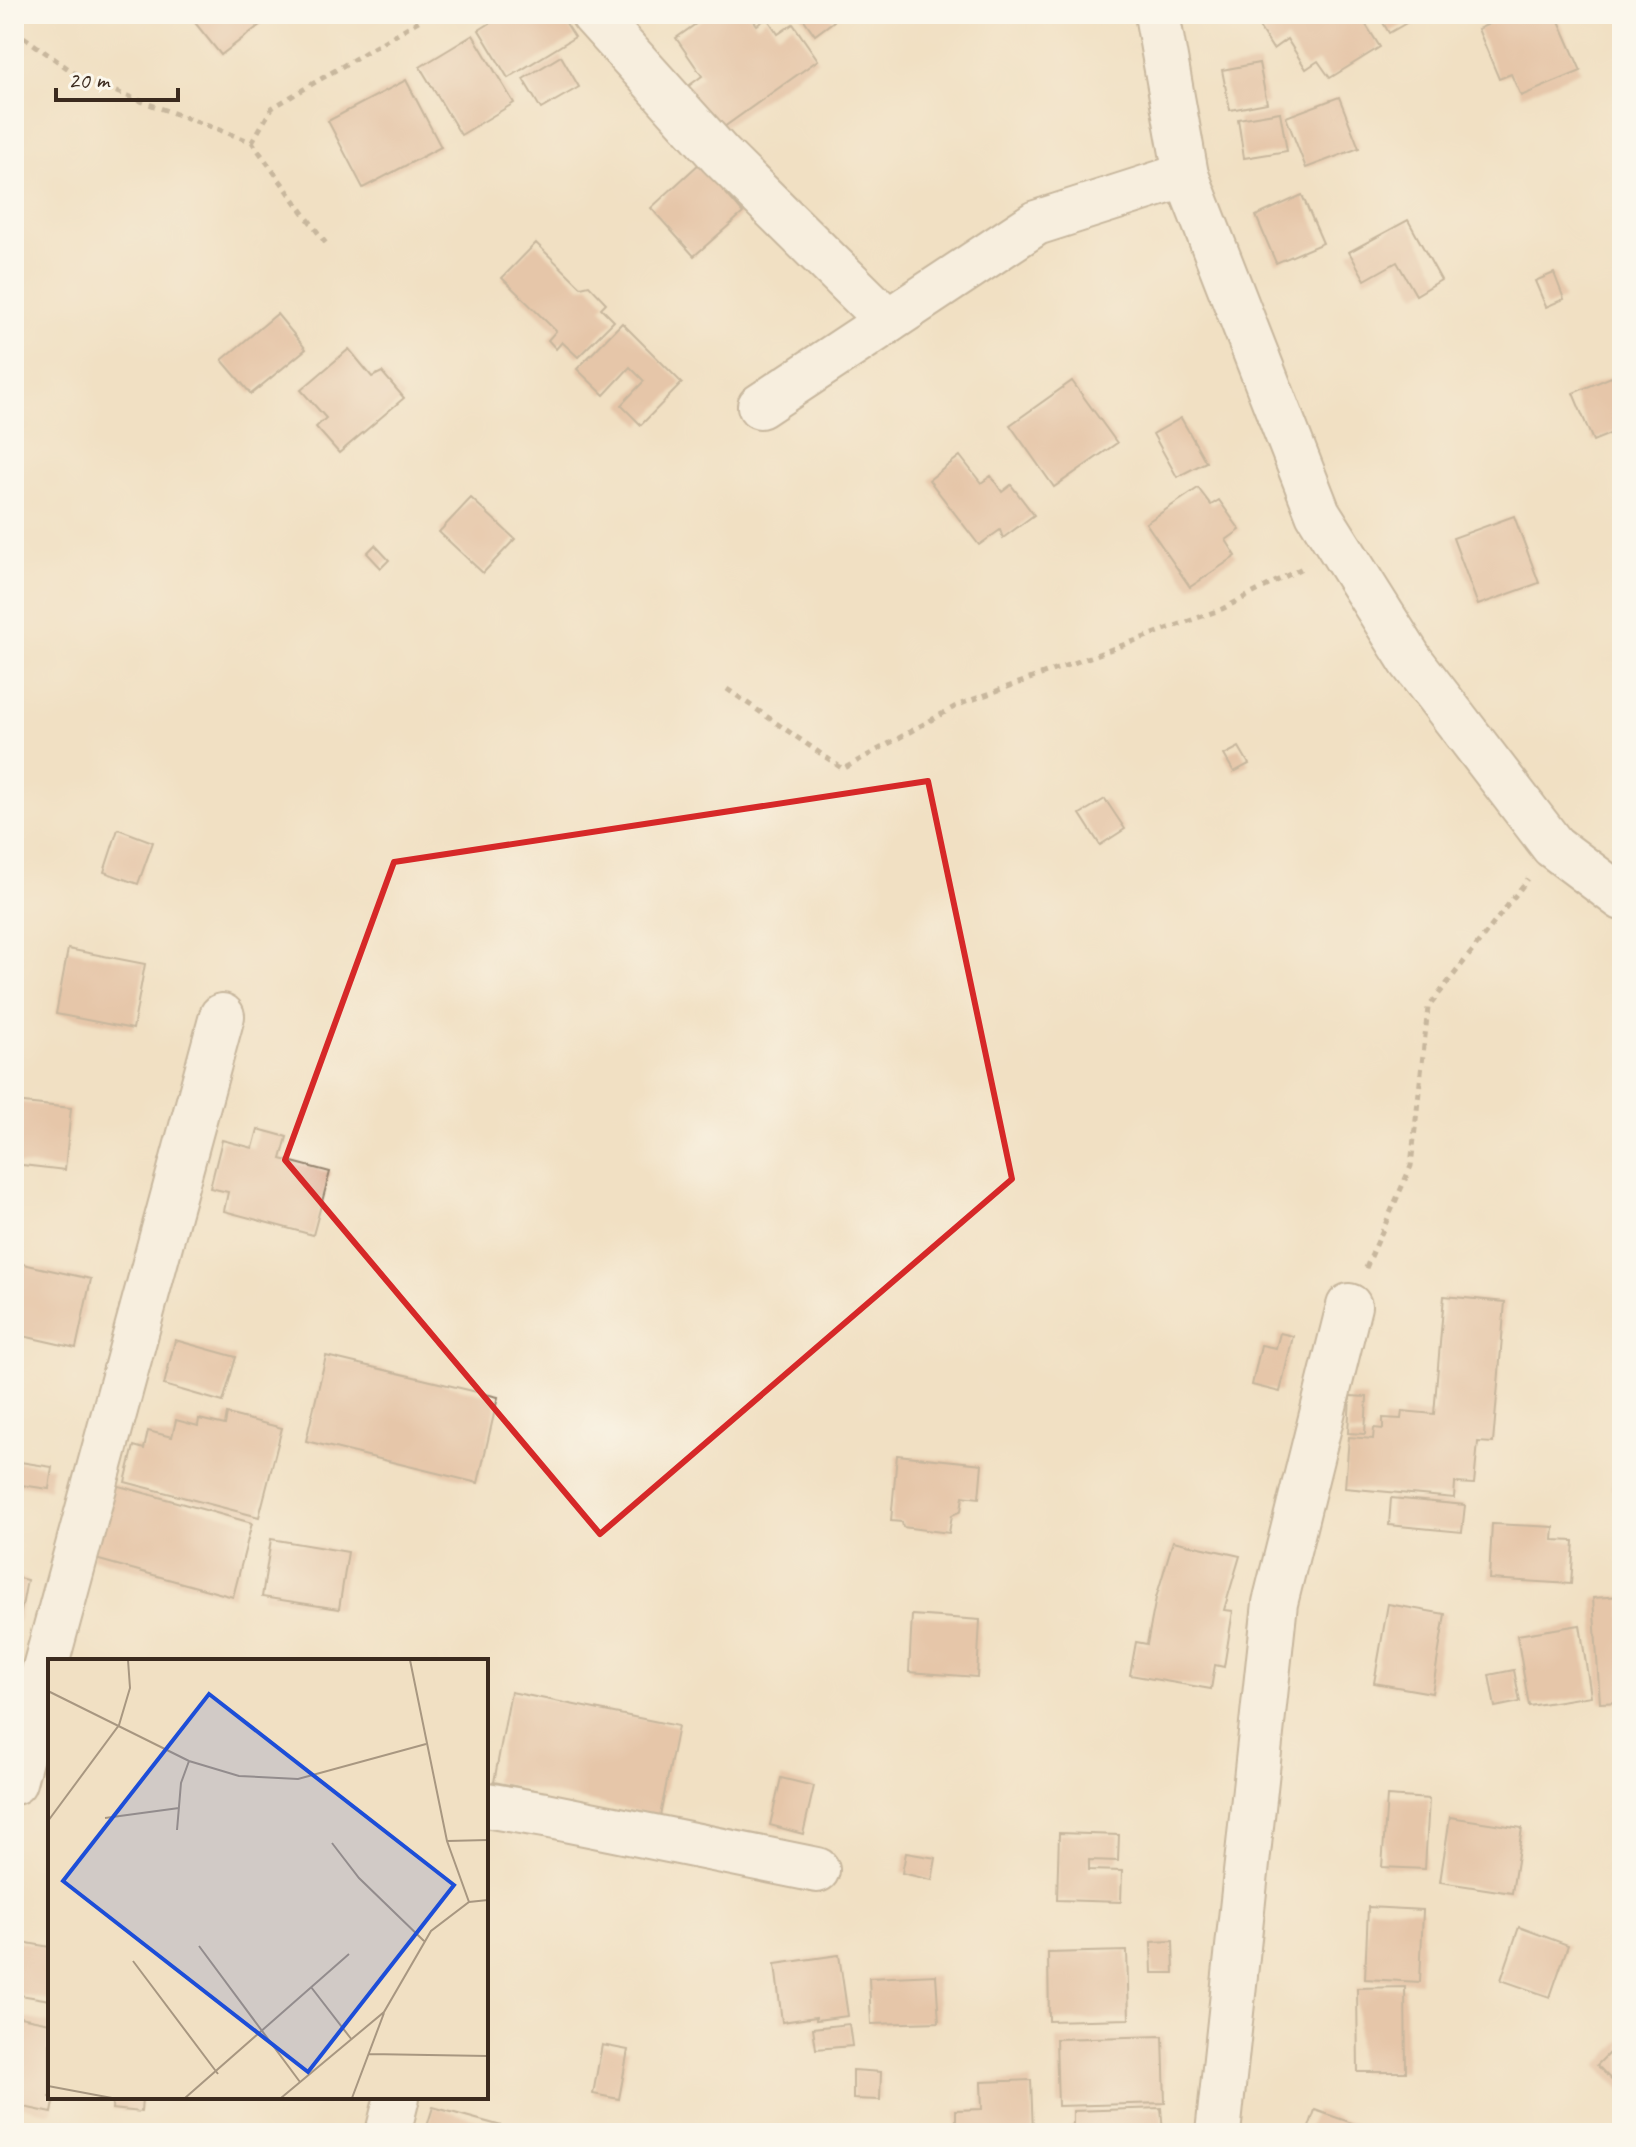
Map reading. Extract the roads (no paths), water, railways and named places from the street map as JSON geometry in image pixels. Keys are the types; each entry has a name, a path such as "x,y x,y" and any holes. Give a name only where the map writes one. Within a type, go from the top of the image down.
{"street":[{"path":"593,14 720,155 888,321"},
{"path":"1157,14 1186,175 1318,513 1411,661 1553,846 1622,898"},
{"path":"760,406 1036,223 1186,175"},
{"path":"51,1659 222,1016"},
{"path":"1218,2133 1275,1603 1349,1306"},
{"path":"26,1753 48,1670"},
{"path":"488,1805 817,1870"},
{"path":"388,2133 396,2099"}]}
